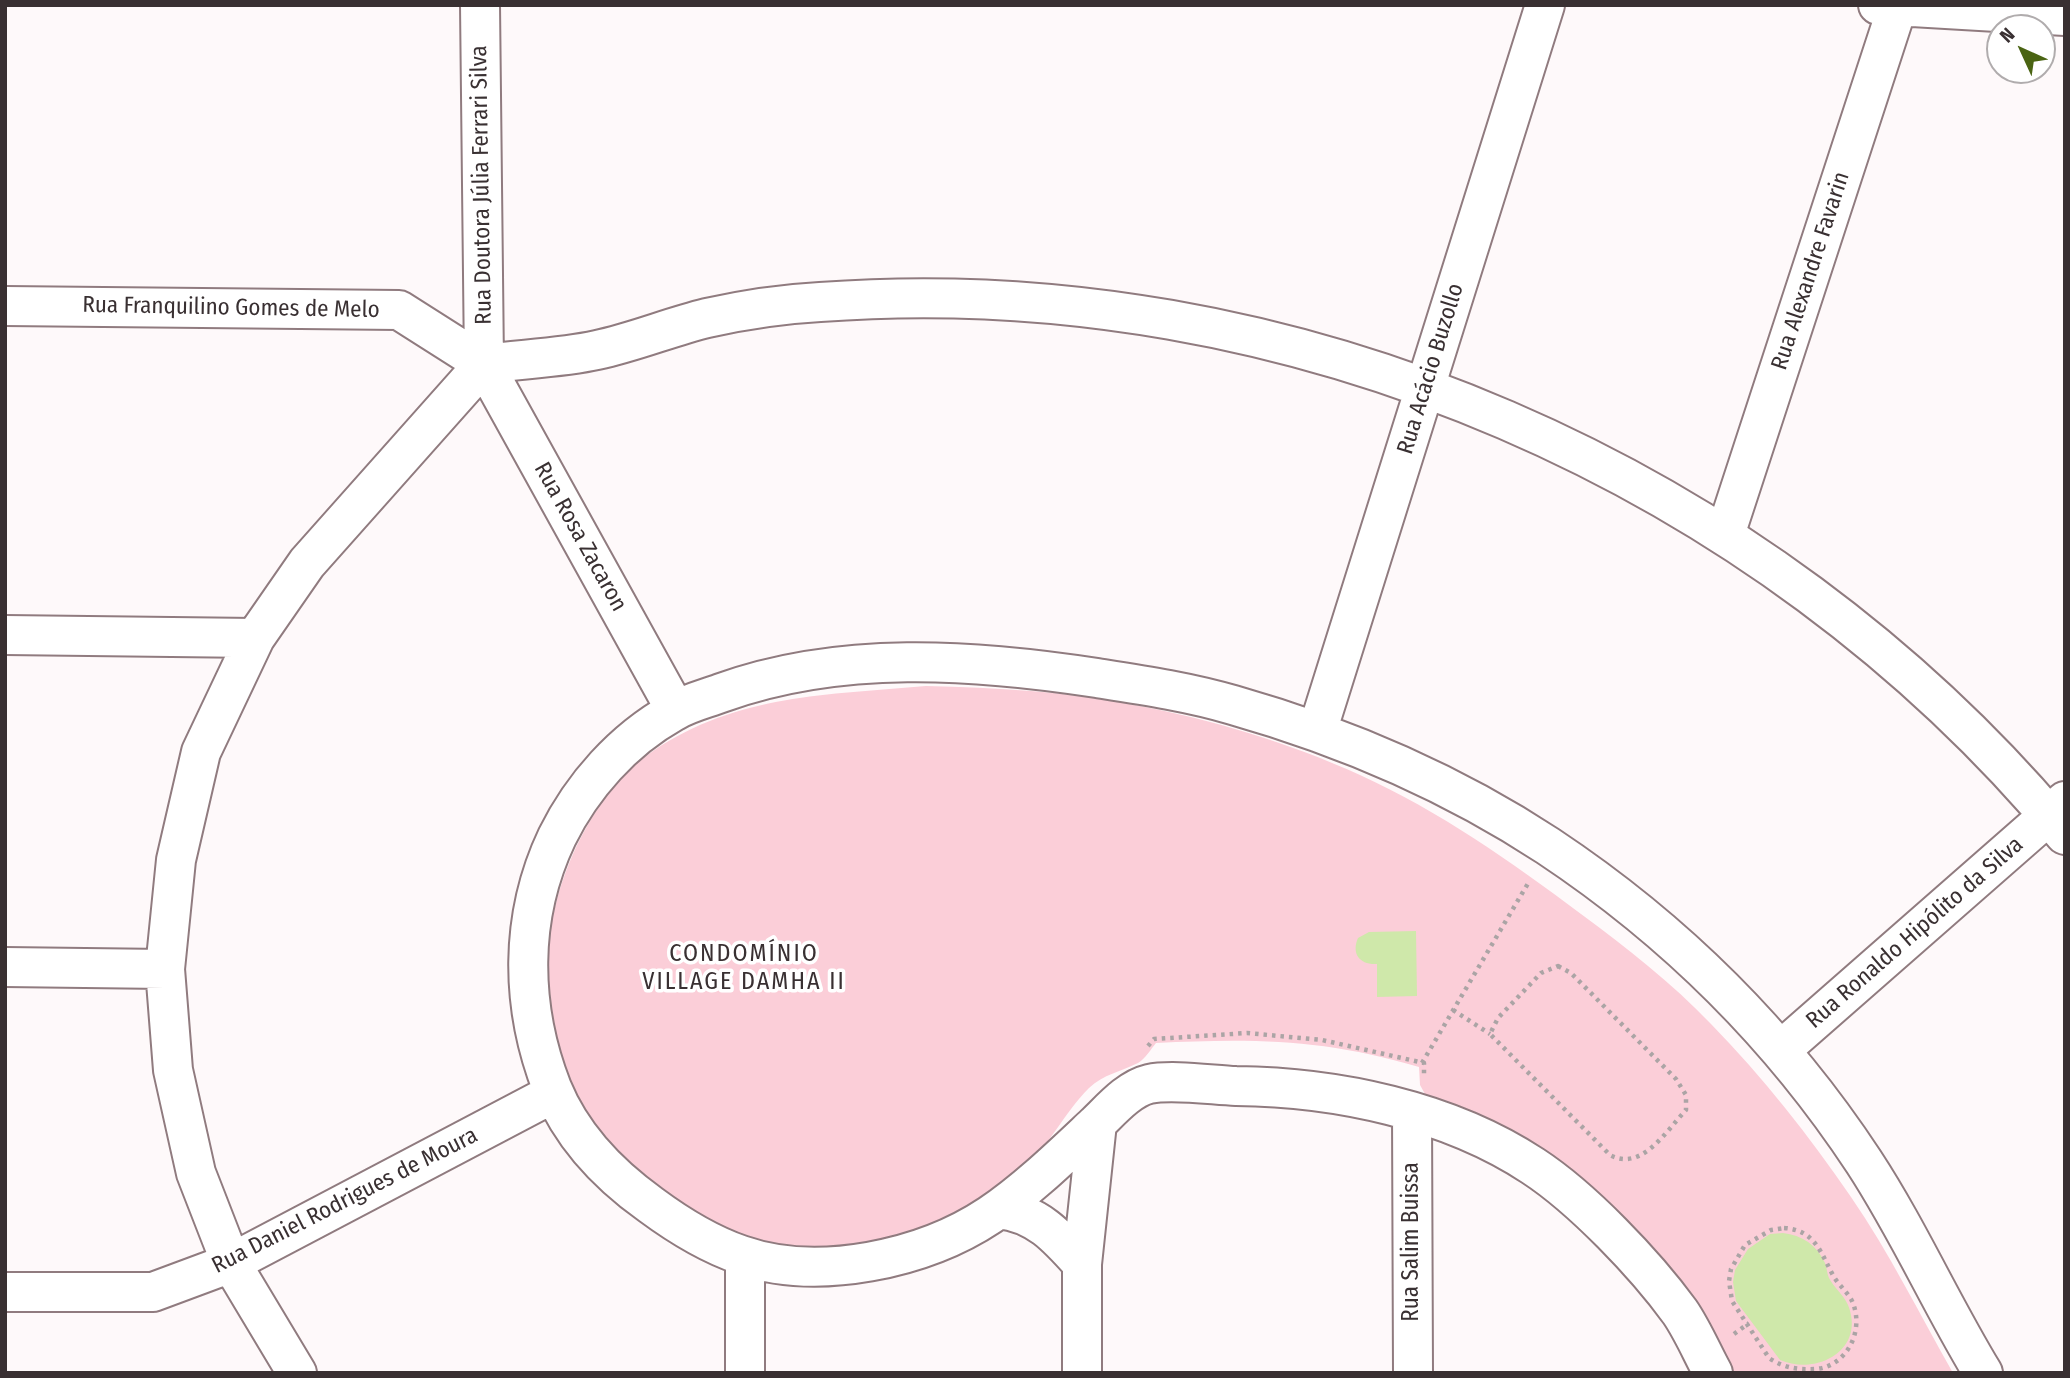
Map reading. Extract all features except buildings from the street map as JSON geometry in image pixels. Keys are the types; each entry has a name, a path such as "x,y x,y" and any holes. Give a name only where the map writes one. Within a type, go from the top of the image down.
{"street":[{"name":"Rua Doutora Júlia Ferrari Silva","path":"480,5 484,364"},
{"name":"Rua Acácio Buzollo","path":"1317,732 1545,5"},
{"path":"1887,7 2065,16"},
{"name":"Rua Alexandre Favarin","path":"1726,535 1887,7"},
{"path":"289,1370 230,1263 196,1173 173,1070 165,969 176,860 201,752 255,638 307,563 484,364 597,350 708,318 804,304 944,298 1069,306 1211,326 1328,354 1527,428 1628,479 1726,535 1876,645 1964,723 2060,817"},
{"name":"Rua Franquilino Gomes de Melo","path":"5,306 399,310 484,364"},
{"name":"Rua Rosa Zacaron","path":"484,364 676,709"},
{"path":"5,635 255,638"},
{"path":"1713,1373 1683,1316 1620,1241 1547,1177 1418,1097 1294,1087 1146,1084 1116,1104 999,1209 952,1239 882,1260 801,1266 745,1257 680,1226 621,1184 580,1139 554,1093 528,1013 528,936 542,869 576,798 624,748 676,709 763,678 865,663 1004,664 1133,683 1227,702 1317,732 1440,783 1548,846 1668,937 1740,1002 1782,1051 1866,1164 1983,1373"},
{"name":"Rua Ronaldo Hipólito da Silva","path":"1782,1051 2060,817"},
{"path":"5,967 165,969"},
{"name":"Rua Daniel Rodrigues de Moura","path":"5,1292 153,1292 230,1263 554,1093"},
{"name":"Rua Salim Buissa","path":"1413,1373 1418,1097"},
{"path":"1082,1373 1082,1264 1097,1123"},
{"path":"999,1209 1015,1211 1044,1225 1082,1264"},
{"path":"745,1257 745,1373"},
{"path":"1962,1339 1978,1373"}],"path":[{"path":"1520,873 1541,888"},
{"path":"1418,1097 1422,1063 1530,880"},
{"path":"1453,1010 1490,1034 1617,1158 1640,1157 1686,1110 1686,1095 1676,1079 1564,967 1558,966 1541,973 1498,1018 1490,1034"},
{"path":"1146,1049 1154,1039 1247,1033 1322,1040 1422,1063"},
{"path":"1784,1228 1798,1229 1809,1236 1822,1251 1833,1275 1852,1301 1856,1328 1853,1340 1837,1363 1828,1367 1801,1369 1778,1364 1769,1358 1732,1301 1731,1269 1745,1245 1757,1236 1784,1228"},
{"path":"1828,1367 1831,1373"}],"shaded area":[{"path":"926,686 1083,696 1163,711 1249,733 1333,763 1389,789 1502,857 1649,966 1681,994 1749,1065 1802,1130 1865,1218 1953,1373 1734,1373 1718,1344 1425,1094 1420,1085 1419,1067 1320,1046 1257,1041 1156,1043 1138,1063 1106,1076 1089,1088 1033,1160 997,1190 943,1223 854,1248 770,1245 694,1217 629,1168 581,1104 553,1027 549,942 573,854 596,811 616,784 653,751 685,732 718,718 784,701 819,695"},
{"path":"1416,931 1417,996 1377,997 1377,964 1366,963 1358,957 1358,938 1369,932"},
{"path":"1783,1233 1803,1239 1818,1251 1829,1278 1848,1305 1852,1321 1850,1335 1835,1355 1823,1361 1794,1364 1780,1360 1736,1301 1733,1282 1735,1270 1748,1249 1770,1234"}],"district":[{"name":"CONDOMÍNIO VILLAGE DAMHA II","path":"744,968"}]}
